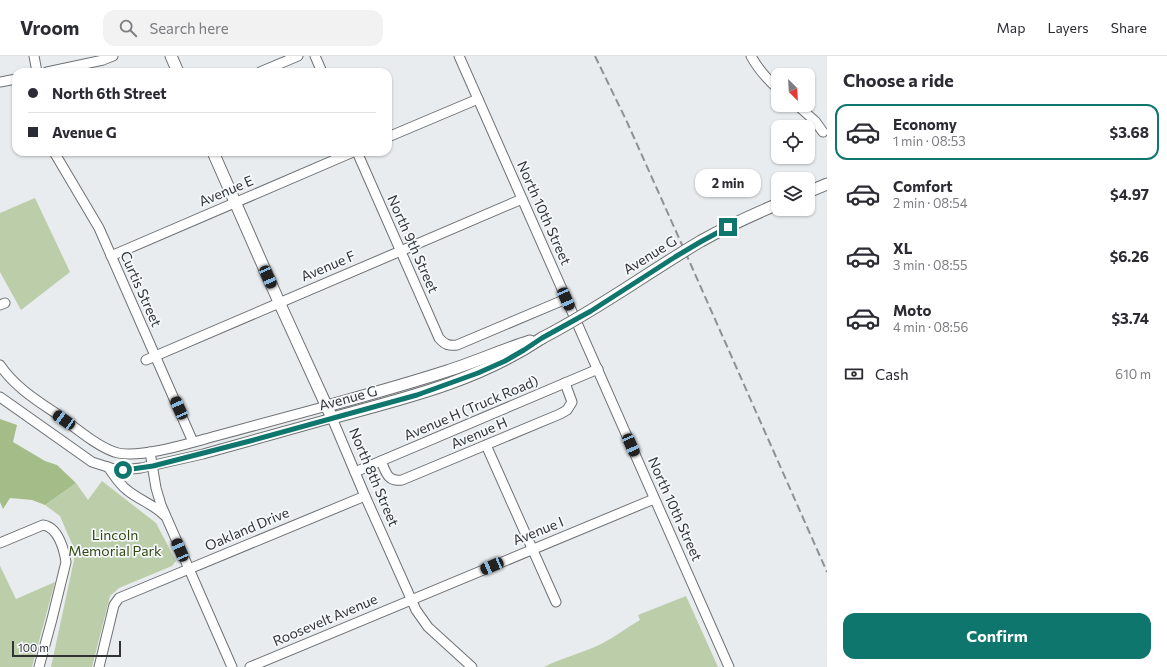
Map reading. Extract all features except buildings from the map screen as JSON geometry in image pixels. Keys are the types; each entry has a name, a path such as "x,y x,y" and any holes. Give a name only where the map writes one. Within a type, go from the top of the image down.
{"main road":[{"path":"171,56 176,68"},
{"name":"North 8th Street","path":"216,156 332,418"},
{"path":"815,189 827,184"},
{"name":"Avenue G","path":"332,418 417,395 460,380 505,361 542,338 591,311 702,241 771,207"},
{"name":"Avenue G","path":"327,406 433,376 542,338"}],"street":[{"path":"34,56 36,68"},
{"path":"66,68 103,60 113,56"},
{"path":"270,68 298,56"},
{"path":"315,56 320,68"},
{"name":"North 10th Street","path":"459,56 729,667"},
{"path":"751,56 759,70 771,83"},
{"path":"0,82 12,80"},
{"path":"392,135 478,99"},
{"path":"805,112 815,121 823,132"},
{"name":"Curtis Street","path":"56,156 99,228 194,442"},
{"name":"Avenue E","path":"111,256 344,156"},
{"name":"North 9th Street","path":"359,156 439,338 443,343 452,346 457,345 566,299"},
{"name":"Avenue F","path":"146,360 522,199"},
{"name":"Avenue G","path":"0,365 10,378 25,392 105,448 118,453 126,454 150,452 194,442 327,406"},
{"name":"Avenue H (Truck Road)","path":"355,472 598,369"},
{"name":"Avenue H","path":"381,461 389,478 394,480 402,480 565,412 570,407 572,402 565,383"},
{"name":"Avenue G","path":"0,397 92,462 123,470 153,466 202,454 332,418"},
{"name":"North 8th Street","path":"332,418 416,610 428,626 467,666"},
{"path":"486,445 556,602"},
{"path":"150,452 156,488 164,515 232,667"},
{"path":"108,467 127,490 142,501 159,510 164,515"},
{"name":"Oakland Drive","path":"99,667 114,604 119,598 365,496"},
{"name":"Avenue I","path":"411,600 654,499"},
{"path":"0,543 43,525 48,525 56,534 65,556 66,562 39,667"},
{"name":"Roosevelt Avenue","path":"250,667 411,600"}],"green space":[{"path":"35,198 70,272 21,310 0,272 0,213"},
{"path":"0,419 17,425 13,442 45,461 57,465 76,483 45,505 32,500 10,498 3,509 0,502"},
{"name":"Lincoln Memorial Park","path":"102,481 156,523 176,561 172,566 119,588 110,596 92,667 51,667 74,560 72,544 60,516 45,505 76,483 88,500"},
{"path":"0,566 16,599 55,582 32,667 0,667"},
{"path":"686,596 718,667 544,667 603,643 640,620 638,615"}],"railway":[{"path":"595,56 627,122 827,572"}],"route":[{"path":"123,470 153,466 250,441 417,395 478,373 505,361 542,338 591,311 675,257 728,227"}]}
